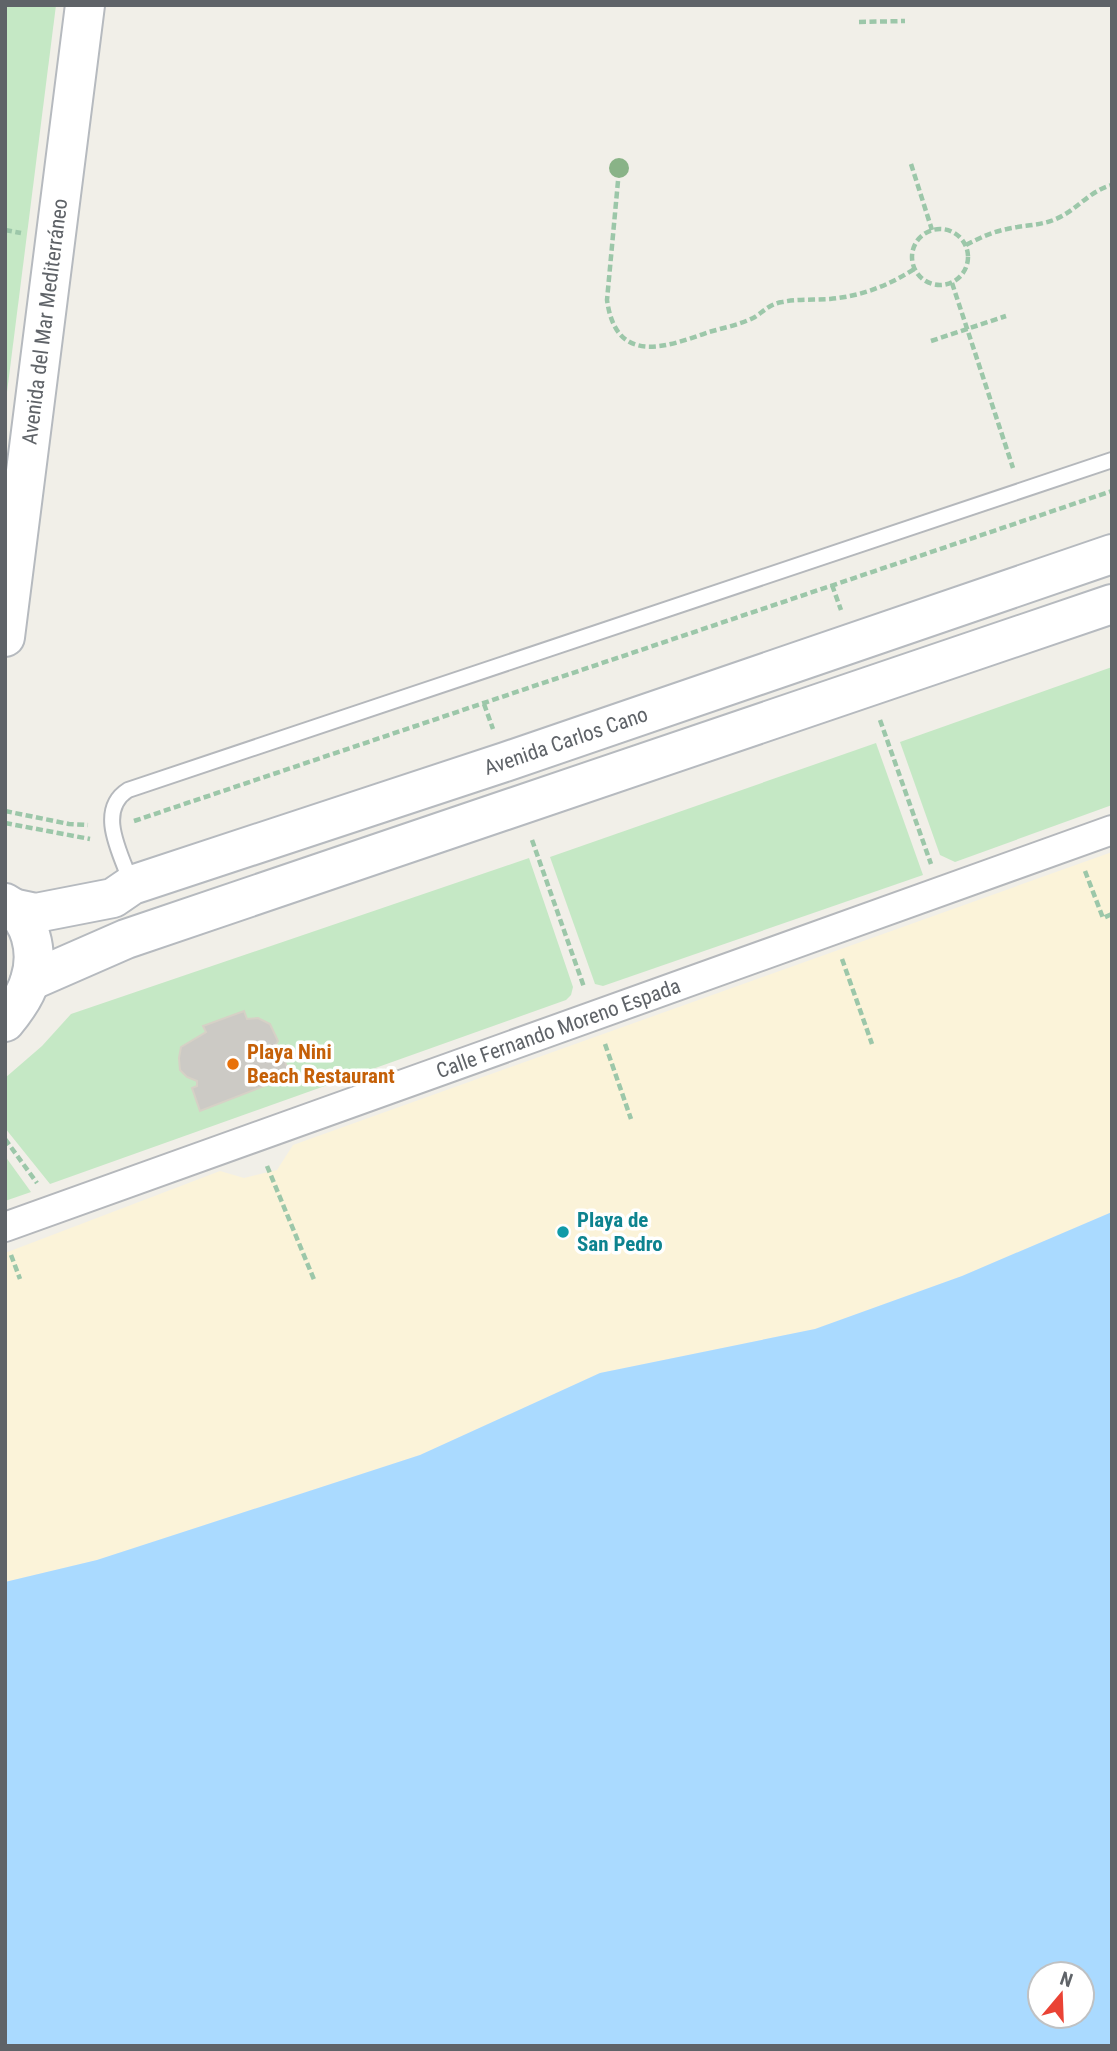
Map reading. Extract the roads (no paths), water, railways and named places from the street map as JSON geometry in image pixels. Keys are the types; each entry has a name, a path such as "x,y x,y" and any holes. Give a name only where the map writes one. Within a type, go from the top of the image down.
{"street":[{"name":"Avenida del Mar Mediterráneo","path":"5,637 85,5"},
{"name":"Avenida Carlos Cano","path":"11,906 36,913 113,898 132,885 505,762 1112,554"},
{"path":"30,981 126,939 1112,604"},
{"name":"Calle Fernando Moreno Espada","path":"7,1237 49,1211 1112,831"},
{"path":"5,1022 30,981 34,956 30,931 11,906"}],"lane":[{"path":"132,885 111,818 115,801 128,790 1112,460"}],"water":[{"path":"1112,1212 1112,2046 5,2046 5,1582 97,1560 420,1455 600,1373 815,1329 962,1276"}],"place":[{"name":"Playa Nini Beach Restaurant","path":"233,1064"},
{"name":"Playa de San Pedro","path":"563,1232"}]}
